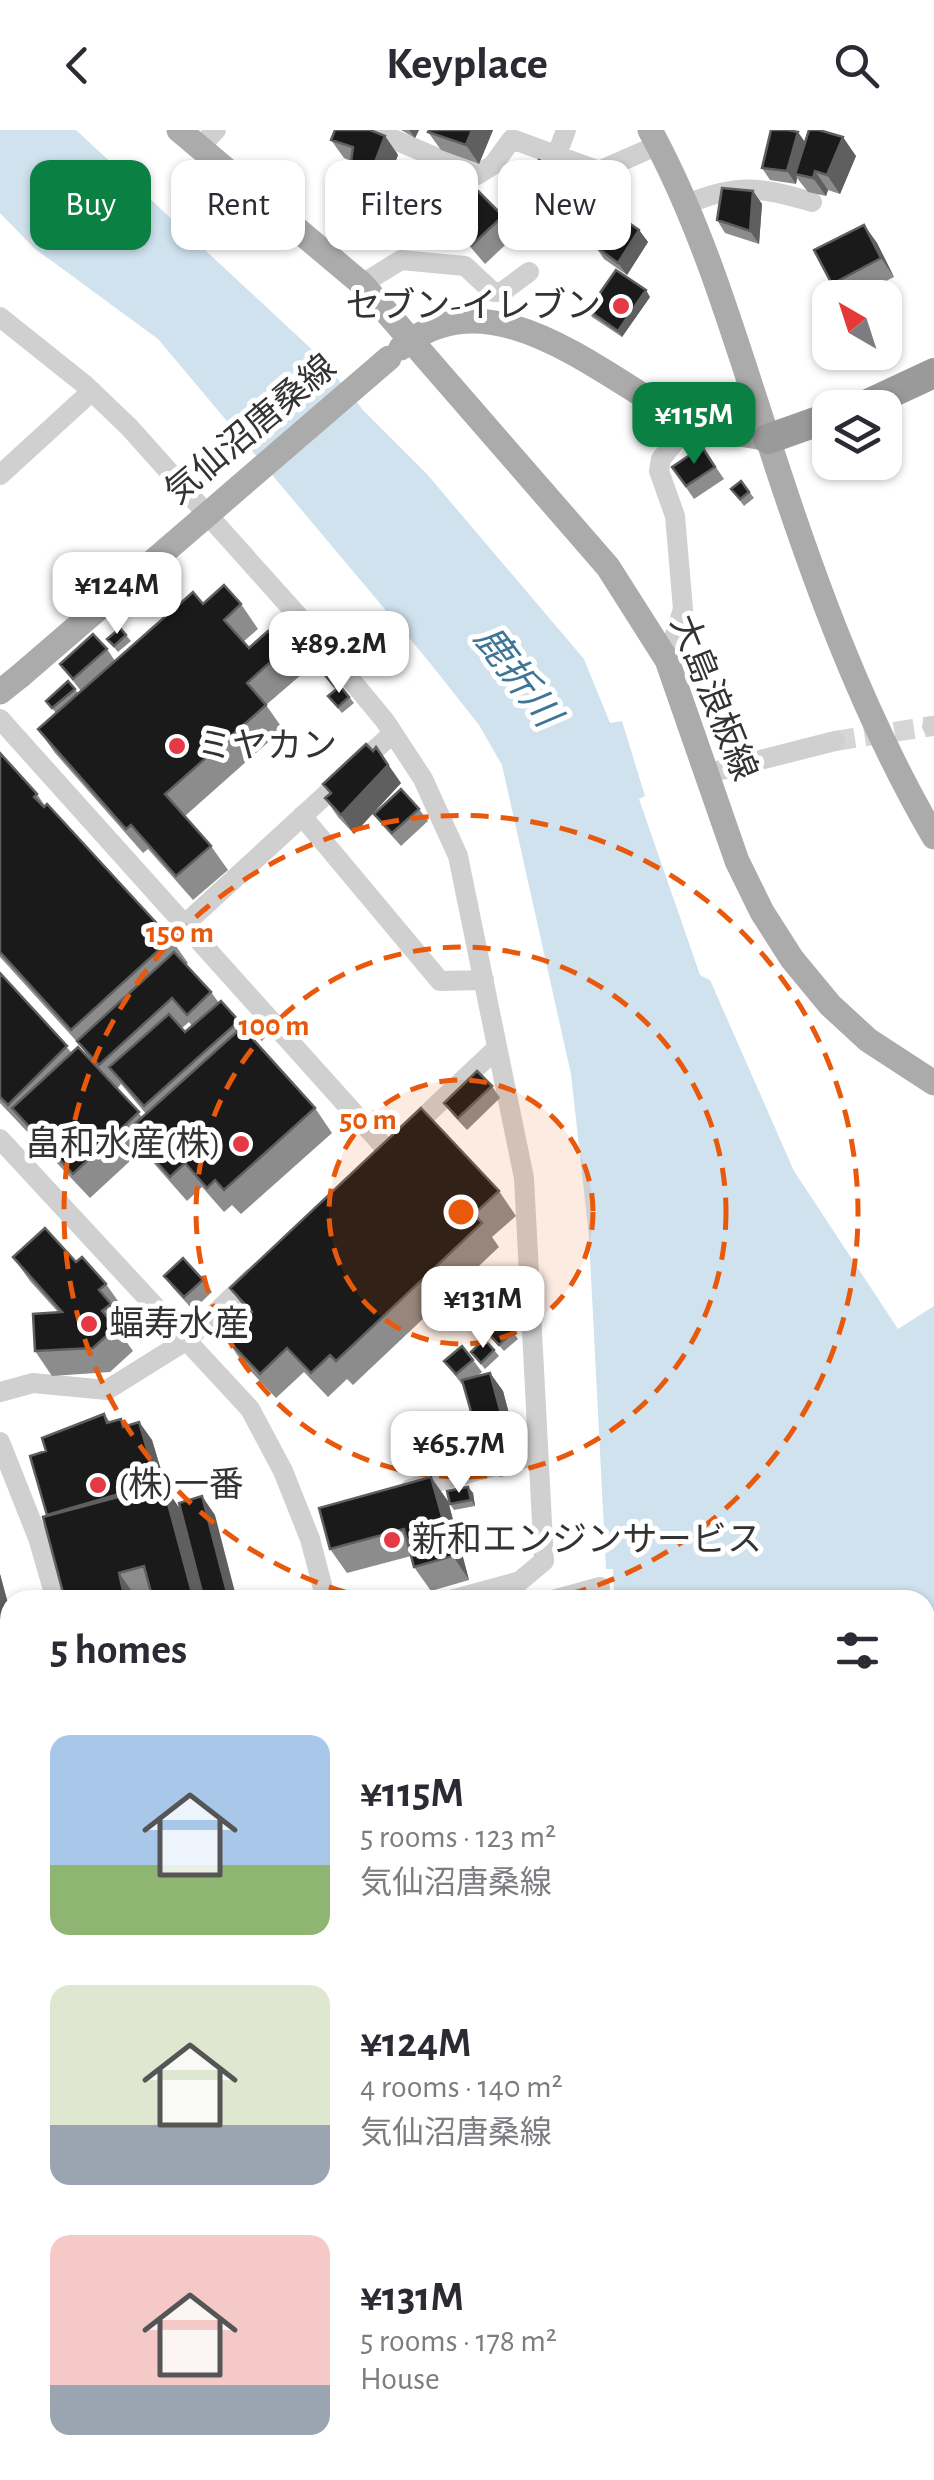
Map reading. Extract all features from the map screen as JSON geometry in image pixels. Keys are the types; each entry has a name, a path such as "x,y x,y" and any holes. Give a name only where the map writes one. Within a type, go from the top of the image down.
{"highway":[{"path":"898,390 934,373"},
{"path":"768,439 812,424"}],"main road":[{"path":"178,130 208,139 362,284 412,339"},
{"path":"654,137 687,204 837,634 904,786 934,837"},
{"name":"気仙沼唐桑線","path":"10,684 389,358 412,339 443,325 503,324 549,339 690,423 768,439"},
{"name":"大島浪板線","path":"412,339 608,567 667,660 737,861 792,960 830,1005 868,1040 934,1083"}],"street":[{"path":"372,130 477,175 493,164 512,139 598,171 654,137"},
{"path":"556,154 566,130"},
{"path":"687,204 723,189 760,187 812,202"},
{"path":"362,284 401,260 465,266 493,292 502,292 529,272"},
{"path":"0,317 129,427 300,618 393,733 423,779 458,856 524,1178 544,1561 520,1581 487,1590"},
{"path":"0,475 92,392"},
{"path":"667,660 682,609 674,516 659,471 662,460 690,423"},
{"path":"0,718 185,924 380,1158 498,1048"},
{"path":"185,924 393,733"},
{"path":"709,773 835,742"},
{"path":"302,816 440,981 484,980"},
{"path":"0,1139 250,1408 310,1516 324,1590"},
{"path":"0,1392 33,1383 107,1390 187,1340 272,1260"},
{"path":"0,1442 38,1538 53,1590"},
{"path":"391,1494 536,1456"},
{"path":"589,1590 600,1587"}],"water":[{"path":"0,130 76,130 108,160 30,160 30,244 0,213"},
{"name":"鹿折川","path":"151,200 171,218 171,250 205,250 320,357 363,410 426,473 584,659 610,723 622,721 645,796 639,799 700,975 710,980 794,1171 898,1329 934,1306 934,1590 614,1590 613,1569 606,1569 589,1237 571,1074 502,765 479,725 158,339 37,250 151,250"}],"building":[{"path":"335,130 370,130 385,136 376,160 351,160 353,147 331,140"},
{"path":"429,130 472,130 466,145"},
{"path":"771,130 798,132 787,171 762,168"},
{"path":"809,130 843,137 827,175 815,171 813,178 795,174"},
{"path":"722,188 753,191 750,231 717,220"},
{"path":"478,191 498,211 498,221 478,239"},
{"path":"631,224 639,230 631,243"},
{"path":"864,225 881,258 840,280 830,280 814,250"},
{"path":"600,250 626,250 618,263"},
{"path":"616,270 646,290 618,331 588,310"},
{"path":"702,447 715,467 686,486 672,467"},
{"path":"741,481 749,492 740,499 731,489"},
{"path":"224,585 241,604 224,620 249,648 268,631 285,649 247,683 266,705 165,794 211,846 176,876 131,825 126,829 38,729 193,592 203,604"},
{"path":"120,628 126,635 114,646 107,639"},
{"path":"93,634 107,649 73,679 60,664"},
{"path":"329,671 338,682 334,686 325,675"},
{"path":"68,681 75,689 52,708 46,701"},
{"path":"340,686 349,697 338,707 328,696"},
{"path":"366,744 373,751 376,747 388,765 341,815 325,798 331,793 323,784"},
{"path":"0,753 37,794 34,797 44,807 47,804 171,939 71,1030 0,952"},
{"path":"401,789 419,809 392,833 374,814"},
{"path":"174,952 211,992 187,1015 172,998 99,1065 77,1041"},
{"path":"0,973 67,1046 8,1105 0,1097"},
{"path":"221,1001 239,1021 144,1106 109,1067 169,1014 185,1032"},
{"path":"242,1027 315,1108 224,1190 215,1180 207,1188 185,1163 170,1177 128,1130"},
{"path":"78,1047 139,1112 73,1174 12,1108"},
{"path":"477,1071 492,1086 458,1118 444,1103"},
{"path":"421,1108 499,1191 474,1214 482,1223 336,1361 330,1355 311,1373 287,1348 260,1374 225,1337 252,1312 230,1288"},
{"path":"45,1228 76,1262 82,1257 106,1284 99,1290 111,1304 102,1311 116,1327 93,1348 35,1351 33,1314 62,1312 13,1257"},
{"path":"183,1258 203,1280 184,1297 164,1276"},
{"path":"503,1321 513,1332 499,1345 489,1334"},
{"path":"484,1339 494,1350 481,1363 471,1352"},
{"path":"462,1346 473,1360 456,1374 444,1361"},
{"path":"490,1373 503,1421 476,1429 462,1380"},
{"path":"104,1414 107,1423 121,1419 123,1427 139,1422 157,1483 47,1515 30,1456 46,1451 42,1438"},
{"path":"431,1477 453,1556 414,1567 404,1529 330,1549 319,1508"},
{"path":"163,1485 191,1590 150,1590 144,1566 119,1573 123,1590 62,1590 43,1517"},
{"path":"468,1487 471,1500 450,1504 447,1491"},
{"path":"202,1496 226,1590 201,1590 179,1503"}],"tunnel":[{"path":"835,741 932,726"}],"place":[{"name":"セブン-イレブン","path":"621,306"},
{"name":"ミヤカン","path":"177,746"},
{"name":"畠和水産(株)","path":"241,1144"},
{"name":"蝠寿水産","path":"89,1324"},
{"name":"(株)一番","path":"98,1485"},
{"name":"新和エンジンサービス","path":"392,1540"}]}
